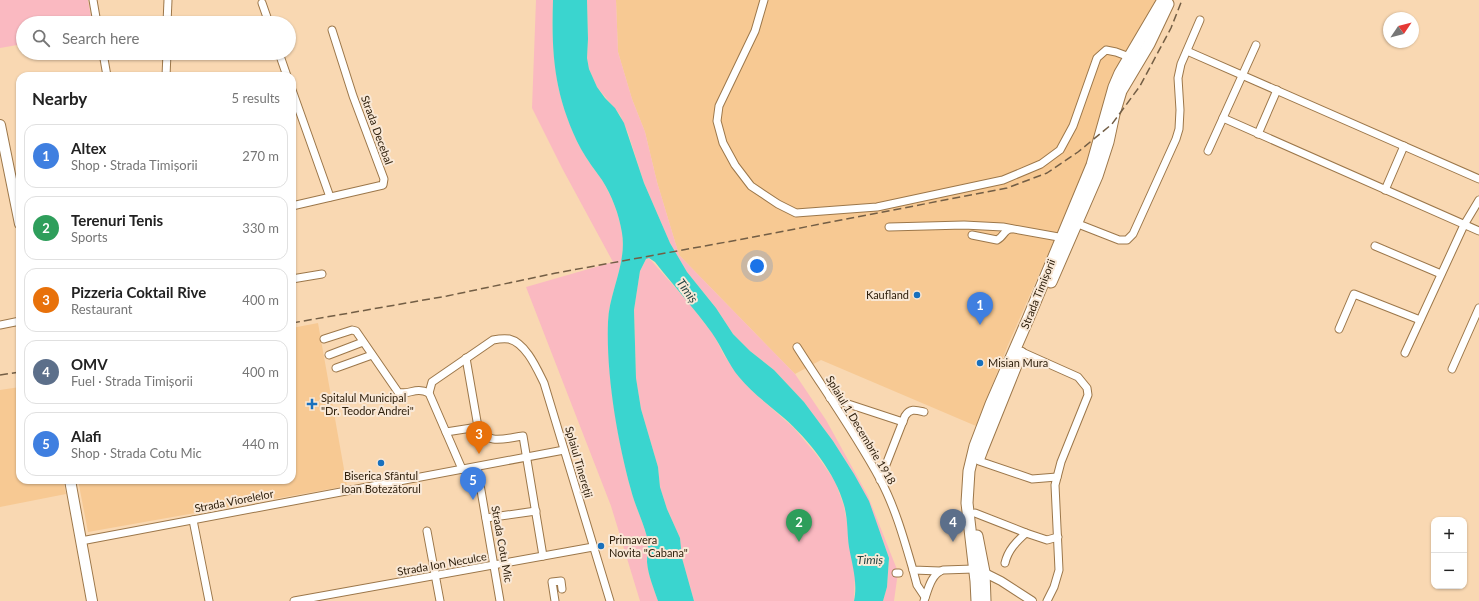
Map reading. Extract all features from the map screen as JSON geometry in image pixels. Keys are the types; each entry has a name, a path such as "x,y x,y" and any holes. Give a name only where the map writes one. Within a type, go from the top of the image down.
{"main road":[{"name":"Strada Timișorii","path":"985,601 967,503 969,471 975,446 991,404 1028,319 1103,159 1121,91 1134,59 1163,0"},
{"name":"Strada Timișorii","path":"1134,59 1149,44 1167,8 1169,0"},
{"path":"0,126 16,204"},
{"name":"Strada Timișorii","path":"977,601 976,581 979,571 973,493 979,461 982,450 1066,238"},
{"path":"71,484 92,601"}],"street":[{"path":"93,0 96,16"},
{"path":"167,16 168,0"},
{"path":"764,0 755,31 719,106 717,122 723,143 735,165 751,186 778,204 796,213 877,207 1003,180 1041,164 1060,150 1073,126 1097,58 1106,50 1134,59"},
{"path":"262,3 267,16"},
{"path":"1073,222 1119,240 1127,240 1133,234 1176,139 1179,129 1180,110 1178,78 1181,64 1200,20"},
{"name":"Strada Decebal","path":"296,205 383,185 384,179 353,96 332,30"},
{"path":"1208,151 1256,45"},
{"path":"1187,51 1479,179"},
{"path":"104,60 106,72"},
{"path":"166,72 167,60"},
{"path":"281,60 286,72"},
{"path":"1258,134 1277,90"},
{"path":"296,101 330,197"},
{"path":"1223,118 1479,231"},
{"path":"1385,190 1404,146"},
{"path":"1405,353 1464,225 1479,200"},
{"path":"889,227 964,225 1011,229 1066,238"},
{"path":"972,235 997,240 1006,230 1011,229"},
{"path":"1375,246 1441,274"},
{"path":"296,278 322,274"},
{"path":"1339,329 1354,294 1420,320"},
{"path":"1452,369 1479,308"},
{"path":"0,325 16,322"},
{"path":"324,340 352,330 356,331 398,392 402,393 419,389 429,393"},
{"name":"Splaiul Tinereții","path":"466,358 493,340 501,338 510,339 522,347 532,359 544,383 610,601"},
{"path":"329,354 363,342"},
{"name":"Splaiul 1 Decembrie 1918","path":"797,347 841,415 880,480 900,525 917,585 925,599"},
{"path":"1022,352 1078,377 1087,388 1088,395 1061,462 1055,485 1059,570 1054,587 1047,601"},
{"path":"336,368 372,355"},
{"path":"462,469 429,393 432,382 466,358 478,427 484,436 495,440 524,436 543,556"},
{"path":"830,398 903,422"},
{"path":"841,415 844,402"},
{"path":"880,480 908,412 913,410 924,412"},
{"path":"446,432 478,427"},
{"name":"Strada Viorelelor","path":"81,541 564,450"},
{"path":"979,461 1032,479 1057,477"},
{"name":"Strada Cotu Mic","path":"477,467 500,601"},
{"path":"486,518 536,511"},
{"path":"974,514 1048,540 1058,537"},
{"path":"193,520 209,601"},
{"path":"427,531 440,601"},
{"path":"1005,563 1006,555 1010,548 1026,533"},
{"name":"Strada Ion Neculce","path":"294,601 593,547"},
{"path":"913,570 979,571 1001,581 1032,601"},
{"path":"925,599 934,577 940,571"},
{"path":"555,601 552,582 560,581 562,588"}],"shaded area":[{"path":"0,0 88,0 91,16 16,16 16,45 0,48"},
{"path":"536,0 553,0 554,58 556,76 565,112 581,149 609,193 621,226 623,244 622,256 611,300 608,322 611,385 621,449 633,496 647,537 647,562 651,582 658,601 640,601 611,506 526,287 613,262 562,168 532,108"},
{"path":"587,0 616,0 618,52 632,99 645,132 657,182 679,255 795,374 826,420 868,496 898,572 894,601 883,601 887,587 889,558 881,535 854,474 833,441 804,402 774,370 750,351 733,334 716,308 687,272 670,243 644,183 628,133 620,115 597,87 589,69 587,58"},
{"path":"616,0 1162,0 1083,174 1008,345 976,426 821,360 795,374 679,255 657,182 645,132 632,99 618,52"},
{"path":"649,258 689,303 714,335 724,355 739,377 752,391 794,428 816,454 835,481 844,506 847,523 855,576 854,601 694,601 682,558 680,538 667,509 660,487 658,467 641,409 636,378 634,310 640,271 646,259"},
{"name":"Spitalul Municipal \"Dr. Teodor Andrei\"","path":"318,323 347,486 88,532 79,484 296,484 296,327"},
{"path":"16,388 16,484 64,484 66,494 0,507 0,390"}],"water":[{"name":"Timiș","path":"553,0 587,0 587,58 589,69 597,87 615,108 624,123 644,183 670,243 687,272 716,308 733,334 750,351 774,370 804,402 833,441 869,501 889,558 887,587 883,601 854,601 855,580 849,547 845,510 840,493 828,469 793,426 744,383 732,367 716,338 655,262 649,258 646,259 640,271 634,310 636,378 641,409 658,467 660,487 667,509 680,538 682,558 694,601 658,601 651,582 647,562 647,537 633,496 621,450 611,385 608,322 611,300 622,256 623,244 621,226 615,205 609,192 581,149 565,112 556,77 554,59"}],"railway":[{"path":"296,322 447,296 556,273 743,239 1007,188 1047,173 1078,152 1112,124 1140,86 1171,28 1182,0"},
{"path":"0,375 16,373"}],"place":[{"name":"Kaufland","path":"917,295"},
{"name":"Altex","path":"980,325"},
{"name":"Misian Mura","path":"980,363"},
{"name":"Spitalul Municipal \"Dr. Teodor Andrei\"","path":"312,404"},
{"name":"Pizzeria Coktail Rive","path":"479,454"},
{"name":"Biserica Sfântul Ioan Botezătorul","path":"381,463"},
{"name":"Alafi","path":"473,500"},
{"name":"Terenuri Tenis","path":"799,542"},
{"name":"OMV","path":"953,542"},
{"name":"Primavera Novita \"Cabana\"","path":"601,546"}]}
